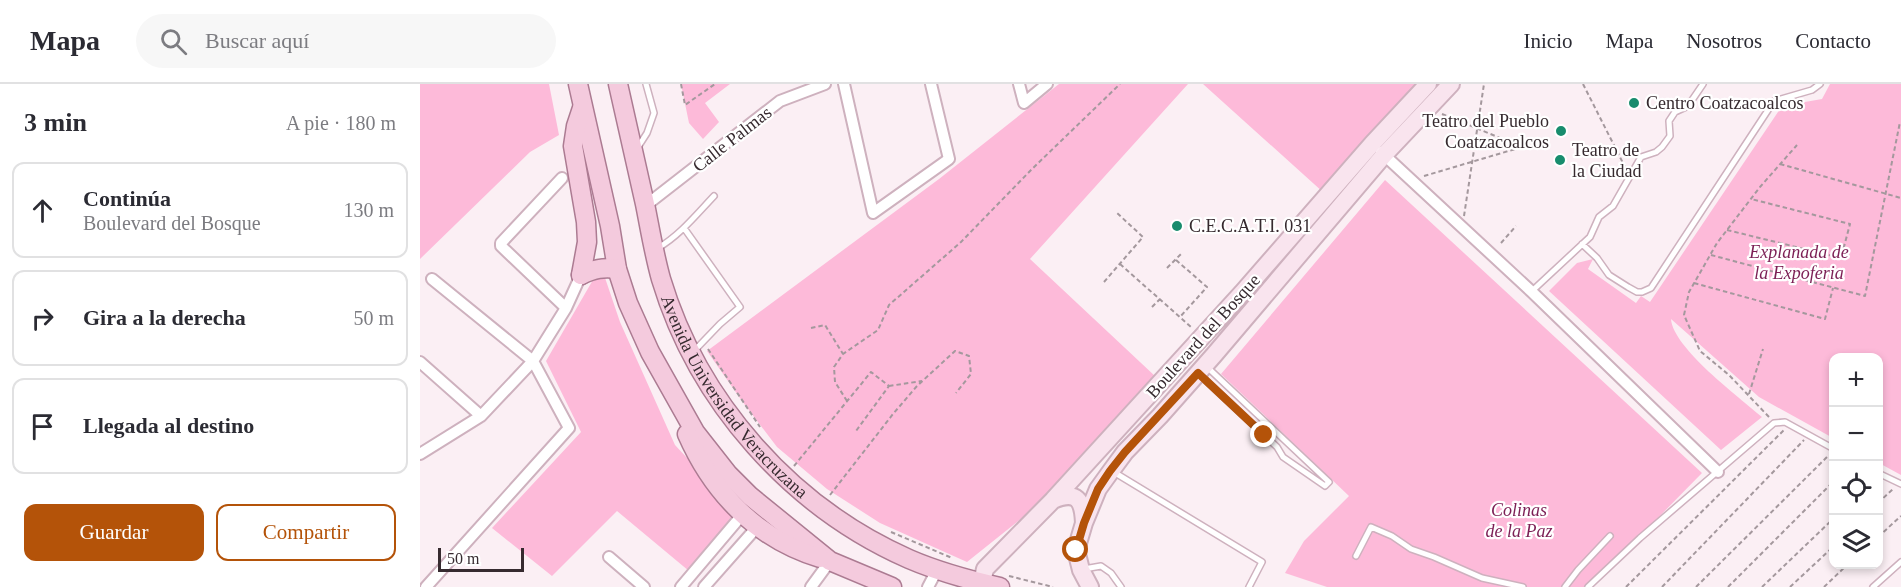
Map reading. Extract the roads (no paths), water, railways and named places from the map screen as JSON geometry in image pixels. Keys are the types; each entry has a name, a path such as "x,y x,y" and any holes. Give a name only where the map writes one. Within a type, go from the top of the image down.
{"main road":[{"path":"578,84 610,226 617,269 628,303 650,352 679,407 695,432 729,474 772,515 830,561"},
{"name":"Avenida Universidad Veracruzana","path":"618,84 654,251 669,302 698,347 709,385 734,420 766,459 787,479 858,532 937,570 965,579 983,580 1000,587"},
{"name":"Boulevard del Bosque","path":"1090,587 1081,570 1076,550 1098,489 1110,471 1202,369 1428,84"},
{"name":"Boulevard del Bosque","path":"983,580 1202,337 1378,149 1429,108 1451,84"},
{"path":"581,275 587,242 586,222 573,146 576,126 583,106"},
{"path":"581,275 605,267 617,269"},
{"path":"679,407 684,428 707,474 723,496 742,515 792,548 830,561 891,587"},
{"path":"1053,500 1064,495 1078,499 1082,505 1084,523"}],"street":[{"name":"Calle Palmas","path":"645,206 780,101 825,84"},
{"path":"844,84 873,213 949,159 931,84"},
{"path":"1019,84 1024,103 1047,84"},
{"path":"1378,149 1532,292 1718,472"},
{"path":"562,178 501,243 501,246 566,308"},
{"path":"420,454 481,416 533,361 566,308 581,275"},
{"path":"426,587 569,428 533,361 432,279"},
{"path":"420,362 481,416"},
{"path":"681,587 742,515"},
{"path":"704,587 757,527"},
{"path":"609,557 644,587"},
{"path":"811,587 830,561"},
{"path":"928,587 937,570"}],"lane":[{"path":"634,154 647,133 654,113 646,84"},
{"path":"1532,292 1590,237 1599,217 1613,206 1641,157 1656,152 1662,147 1670,136 1669,121 1678,110 1688,106 1703,84"},
{"path":"1582,244 1597,258 1609,275 1637,292 1651,288 1774,101 1812,90 1820,84"},
{"path":"654,251 671,240 714,196"},
{"path":"684,228 740,307 698,347"},
{"path":"1202,369 1247,404 1329,482 1325,486 1284,457 1277,447 1240,413 1202,369"},
{"path":"1240,413 1247,404"},
{"path":"1588,587 1640,538 1774,423 1790,424 1829,448"},
{"path":"1264,435 1271,427"},
{"path":"1110,471 1262,562 1249,587"},
{"path":"1883,475 1900,483"},
{"path":"1356,556 1371,527 1392,536 1411,549 1482,578 1523,587"},
{"path":"1565,587 1610,536"},
{"path":"1873,587 1901,562"},
{"path":"1081,570 1101,566 1111,573 1121,587"}],"place":[{"name":"Centro Coatzacoalcos","path":"1634,103"},
{"name":"Teatro del Pueblo Coatzacoalcos","path":"1561,131"},
{"name":"Teatro de la Ciudad","path":"1560,160"},
{"name":"C.E.C.A.T.I. 031","path":"1177,226"}],"park label":[{"name":"Explanada de la Expoferia","path":"1799,262"},
{"name":"Colinas de la Paz","path":"1519,520"}]}
